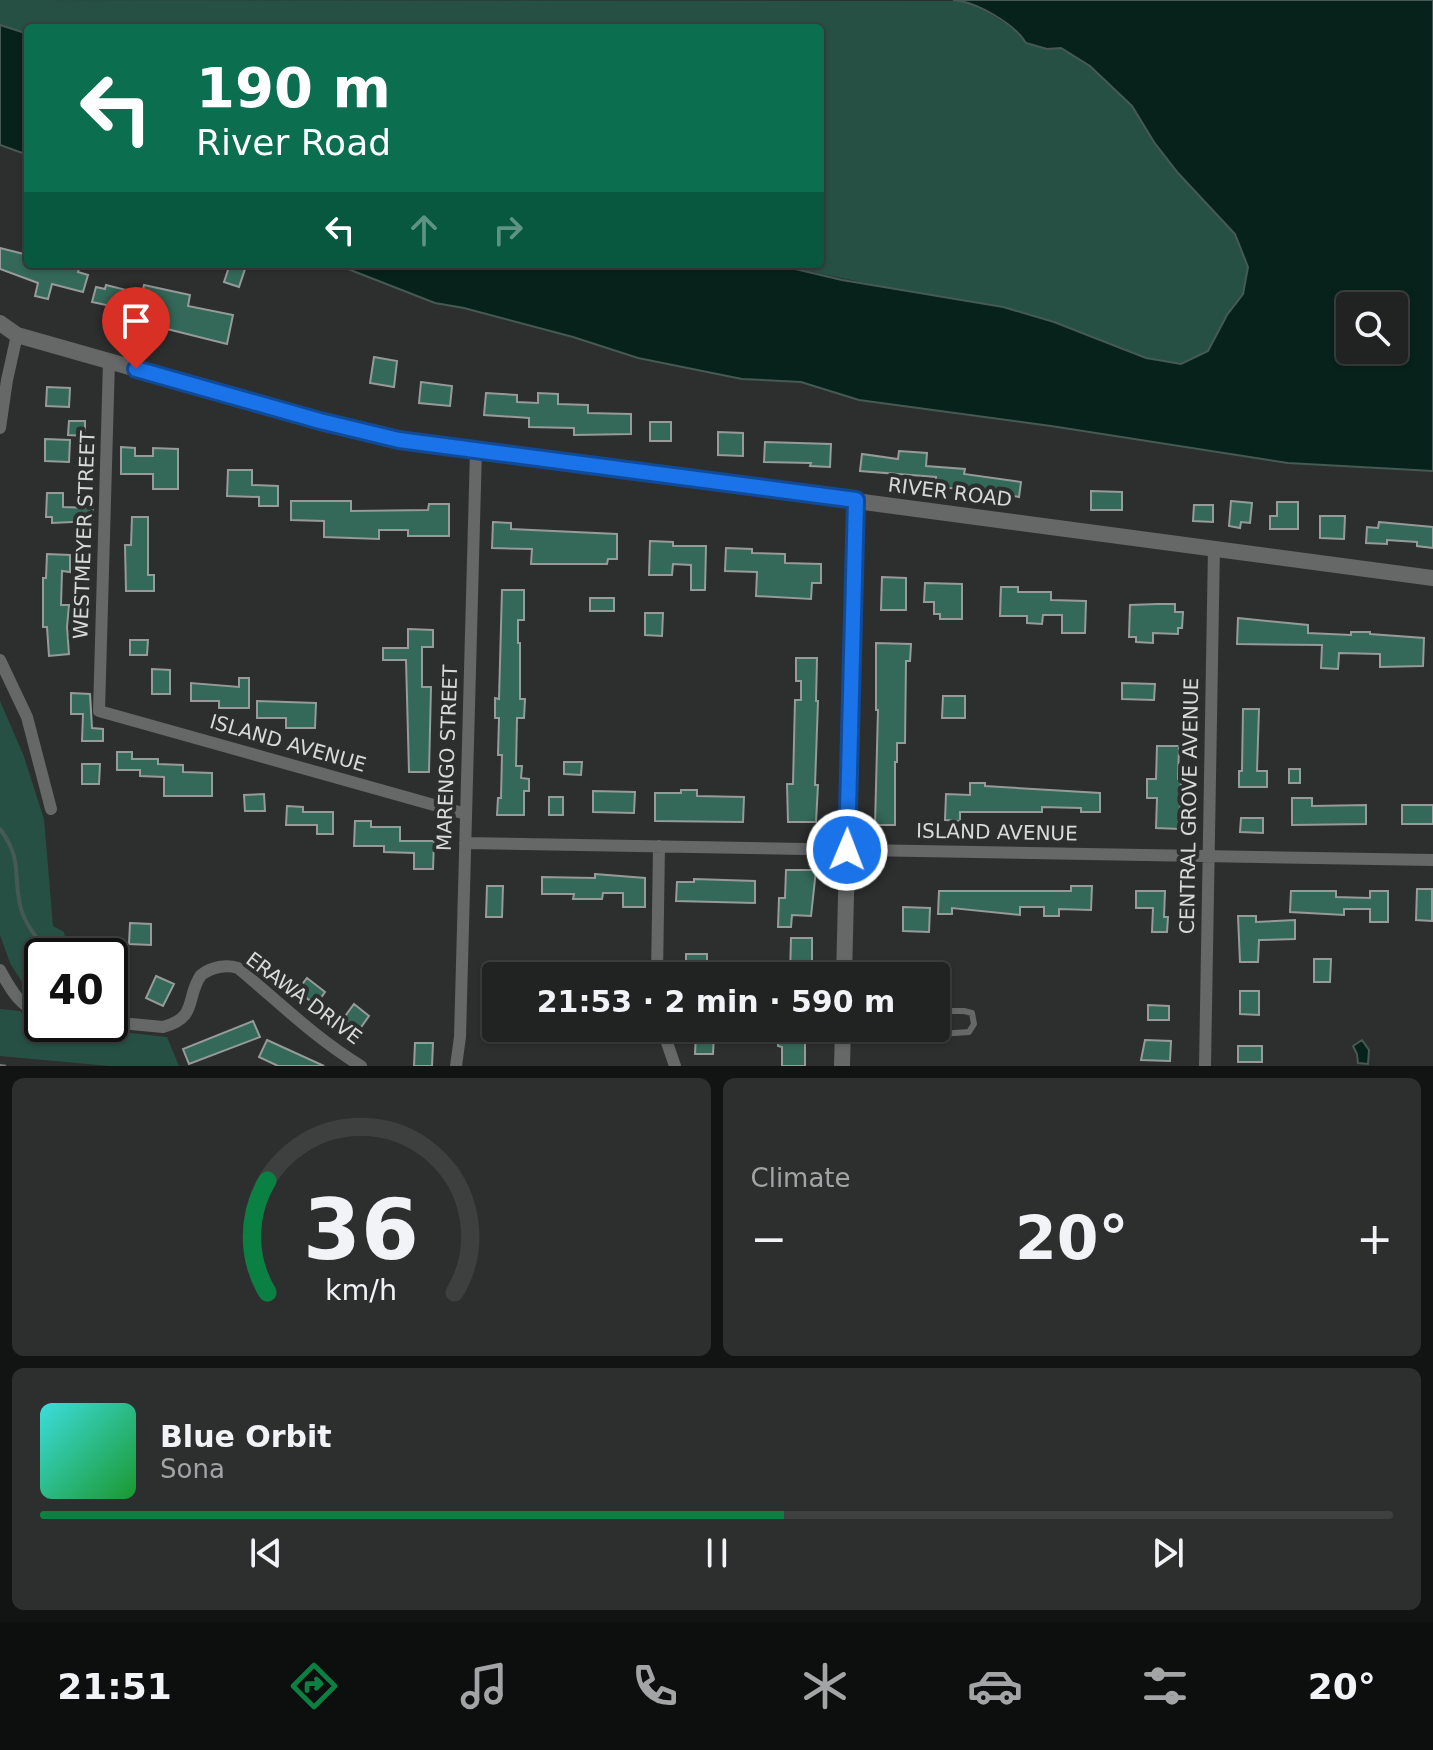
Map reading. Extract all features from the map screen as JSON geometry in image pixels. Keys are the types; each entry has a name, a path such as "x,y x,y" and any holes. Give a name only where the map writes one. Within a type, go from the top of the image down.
{"street":[{"name":"RIVER ROAD","path":"0,323 17,335 320,421 399,440 1433,578"},
{"path":"0,428 17,335"},
{"name":"WESTMEYER STREET","path":"99,711 109,361"},
{"name":"MARENGO STREET","path":"456,1066 460,1037 476,450"},
{"path":"844,962 856,500"},
{"name":"CENTRAL GROVE AVENUE","path":"1205,1066 1214,547"},
{"path":"0,660 27,717 51,809"},
{"name":"ISLAND AVENUE","path":"99,711 466,814"},
{"name":"ISLAND AVENUE","path":"465,843 1433,860"},
{"path":"657,962 659,846"},
{"name":"ERAWA DRIVE","path":"128,1024 171,1025 188,1013 201,975 219,967 231,966 238,968 321,1040 361,1066"},
{"path":"0,970 15,996 24,1003"},
{"path":"667,1042 675,1066"},
{"path":"842,1066 843,1042"}],"lane":[{"path":"950,1011 972,1013 974,1024 969,1032 950,1034"}],"path":[{"path":"0,1065 9,1066"}],"shaded area":[{"path":"0,0 969,1 1047,49 1061,48 1090,66 1132,106 1154,142 1235,234 1248,267 1243,294 1227,315 1208,351 1181,364 1146,358 1054,322 793,268 824,268 824,24 24,24 24,33 0,25"},
{"path":"953,0 1433,0 1433,471 1288,463 859,400 801,382 742,379 638,358 573,337 435,303 345,268 791,268 842,280 1003,307 1054,322 1146,358 1181,364 1208,351 1227,315 1243,294 1248,267 1235,234 1178,173 1132,106 1090,66 1061,48 1047,49 1026,43 1004,21 983,9"},
{"path":"0,25 24,33 24,154 0,145"},
{"path":"0,701 23,754 44,819 53,926 64,932 65,938 24,938 24,985 10,963 0,935"},
{"path":"0,1009 20,1011 24,1016 24,1042 128,1042 128,1033 167,1037 179,1066 110,1066 0,1056"},
{"path":"1362,1040 1369,1050 1368,1064 1358,1063 1353,1046"}],"building":[{"path":"0,248 24,254 24,268 79,268 78,272 88,275 83,292 52,284 48,299 35,296 38,283 0,269"},
{"path":"229,268 245,268 239,287 224,282"},
{"path":"106,285 142,294 144,285 190,295 188,306 233,315 227,344 163,328 164,322 127,314 126,318 109,314 111,306 92,302 96,287 105,289"},
{"path":"374,357 397,361 394,387 370,383"},
{"path":"421,382 452,386 450,406 419,403"},
{"path":"47,387 70,388 69,407 46,406"},
{"path":"486,393 517,395 517,402 538,403 538,393 558,394 558,404 588,405 588,413 631,414 631,434 574,435 574,428 529,427 529,418 484,415"},
{"path":"69,421 85,421 85,436 68,435"},
{"path":"650,422 671,422 671,441 650,441"},
{"path":"718,432 743,433 743,456 718,455"},
{"path":"45,439 70,440 69,462 45,461"},
{"path":"765,442 831,444 830,467 810,466 811,463 764,462"},
{"path":"121,447 135,448 135,456 153,456 153,448 178,449 178,489 153,489 153,474 121,474"},
{"path":"899,451 927,453 926,466 965,469 964,474 1021,482 1019,497 936,487 936,477 860,471 862,454 898,459"},
{"path":"228,470 252,470 252,485 278,486 278,506 259,506 259,497 227,496"},
{"path":"1091,491 1122,492 1122,510 1091,510"},
{"path":"47,493 63,493 63,507 93,508 93,521 52,523 52,517 46,517"},
{"path":"291,501 351,501 351,511 428,510 429,504 449,504 449,536 408,536 408,530 379,530 379,539 324,537 324,521 291,520"},
{"path":"1231,501 1252,503 1250,523 1241,522 1240,528 1229,526"},
{"path":"1277,502 1298,502 1298,529 1270,529 1270,516 1277,516"},
{"path":"1194,505 1213,505 1213,522 1193,521"},
{"path":"1320,516 1345,516 1344,539 1320,538"},
{"path":"132,517 148,517 148,575 154,575 154,591 126,591 125,545 131,545"},
{"path":"493,522 511,523 511,529 617,534 617,559 608,559 607,564 531,564 532,549 492,548"},
{"path":"1379,522 1433,527 1433,548 1417,546 1417,542 1387,540 1387,544 1366,543 1367,527 1378,528"},
{"path":"650,541 673,542 673,546 706,546 705,590 691,590 691,565 673,564 672,575 649,575"},
{"path":"726,548 785,554 785,563 821,564 821,583 812,583 811,599 756,596 757,572 725,571"},
{"path":"47,554 70,555 70,572 62,571 61,605 69,605 69,654 49,656 47,627 43,627 43,578 46,578"},
{"path":"882,577 906,578 906,610 881,610"},
{"path":"925,583 962,584 962,619 940,619 940,614 934,614 934,602 924,602"},
{"path":"1001,587 1018,587 1018,592 1051,592 1051,600 1086,601 1085,633 1062,633 1062,615 1043,615 1042,624 1027,623 1027,616 1000,616"},
{"path":"502,590 524,590 524,620 518,620 518,643 520,699 525,699 524,718 517,718 516,766 522,766 521,778 529,779 529,791 524,791 524,815 497,815 498,798 501,798 502,755 498,755 499,718 495,718 495,698 499,699"},
{"path":"590,598 614,598 614,611 590,611"},
{"path":"1175,604 1175,612 1183,612 1182,628 1178,628 1178,634 1153,633 1153,643 1136,642 1136,637 1129,637 1130,605"},
{"path":"645,613 663,613 662,636 645,635"},
{"path":"1238,618 1308,625 1308,633 1351,635 1351,632 1370,632 1424,638 1423,666 1380,667 1380,654 1339,653 1338,669 1321,668 1322,645 1237,644"},
{"path":"408,629 433,630 433,647 422,647 422,687 431,687 429,772 409,772 406,660 383,660 383,648 408,648"},
{"path":"130,640 148,640 147,655 130,655"},
{"path":"876,643 911,644 910,661 906,661 905,743 897,743 895,762 895,825 875,825"},
{"path":"796,658 817,658 816,822 788,822 787,784 793,784 795,700 801,700 801,681 796,681"},
{"path":"152,669 170,670 170,694 152,694"},
{"path":"239,678 249,678 249,708 219,708 219,701 191,701 191,683 239,687"},
{"path":"1122,683 1155,684 1154,700 1122,699"},
{"path":"71,693 90,694 92,728 103,729 103,741 82,741 83,714 71,714"},
{"path":"943,696 965,696 965,718 942,718"},
{"path":"257,701 316,703 315,728 286,728 286,718 257,718"},
{"path":"1243,709 1259,709 1257,771 1267,771 1267,787 1239,787"},
{"path":"1157,746 1179,746 1180,829 1156,828 1157,798 1147,798 1147,779 1156,779"},
{"path":"117,752 132,752 132,759 158,759 158,764 183,765 183,772 212,773 212,796 164,796 164,777 140,776 140,770 117,770"},
{"path":"564,762 582,762 581,775 564,774"},
{"path":"82,764 100,764 99,784 82,784"},
{"path":"1289,769 1300,769 1300,783 1289,783"},
{"path":"970,783 1100,793 1100,812 1042,807 1042,812 960,812 960,821 945,820 946,794 970,795"},
{"path":"681,790 697,790 697,796 744,797 743,822 655,821 655,793 681,793"},
{"path":"593,791 635,792 634,813 593,812"},
{"path":"264,794 265,811 245,811 244,795"},
{"path":"549,797 563,797 563,815 549,815"},
{"path":"1292,798 1312,798 1312,806 1366,805 1366,824 1292,825"},
{"path":"1402,805 1433,805 1433,824 1402,824"},
{"path":"287,806 303,807 303,812 333,812 333,834 317,834 317,825 286,825"},
{"path":"1241,818 1263,818 1263,833 1240,832"},
{"path":"355,821 371,821 371,827 400,827 400,841 434,841 433,869 414,869 414,853 384,852 384,846 354,846"},
{"path":"786,870 816,870 811,916 792,915 791,927 778,927 779,898 785,898"},
{"path":"595,874 645,878 645,907 623,907 623,893 603,893 602,899 573,899 574,894 542,894 542,877 595,878"},
{"path":"694,879 755,881 755,903 676,901 677,882 694,882"},
{"path":"487,886 503,886 502,917 486,917"},
{"path":"1071,886 1092,886 1091,910 1059,909 1059,916 1044,916 1044,907 1020,907 1020,915 952,908 952,914 938,914 939,891 1071,891"},
{"path":"1417,889 1432,889 1432,921 1416,920"},
{"path":"1136,891 1165,891 1167,932 1152,932 1153,908 1136,908"},
{"path":"1291,891 1336,891 1336,897 1370,898 1370,891 1388,891 1388,922 1370,922 1370,909 1344,909 1344,915 1290,912"},
{"path":"903,907 930,908 929,932 903,931"},
{"path":"1238,916 1256,916 1256,922 1295,920 1295,939 1259,940 1258,962 1240,962"},
{"path":"130,923 151,924 151,945 129,944"},
{"path":"791,938 812,938 812,962 790,962"},
{"path":"686,954 707,954 707,962 686,962"},
{"path":"1314,959 1331,959 1330,982 1314,982"},
{"path":"156,976 174,984 163,1006 146,998"},
{"path":"307,978 325,992 316,1005 297,991"},
{"path":"1240,991 1259,991 1259,1015 1240,1014"},
{"path":"354,1004 369,1016 359,1030 343,1019"},
{"path":"1148,1005 1169,1006 1169,1020 1148,1020"},
{"path":"253,1021 260,1037 189,1064 183,1049"},
{"path":"267,1040 324,1066 278,1066 259,1057"},
{"path":"1145,1040 1171,1041 1170,1061 1141,1060"},
{"path":"696,1042 714,1042 713,1054 695,1054"},
{"path":"778,1042 805,1042 805,1066 782,1066 782,1047 778,1046"},
{"path":"415,1043 433,1043 432,1066 414,1066"},
{"path":"1238,1046 1262,1046 1262,1062 1238,1062"}],"waterway":[{"path":"0,829 15,860 21,909 37,938"}],"route":[{"path":"136,369 399,440 856,500 847,850"}]}
